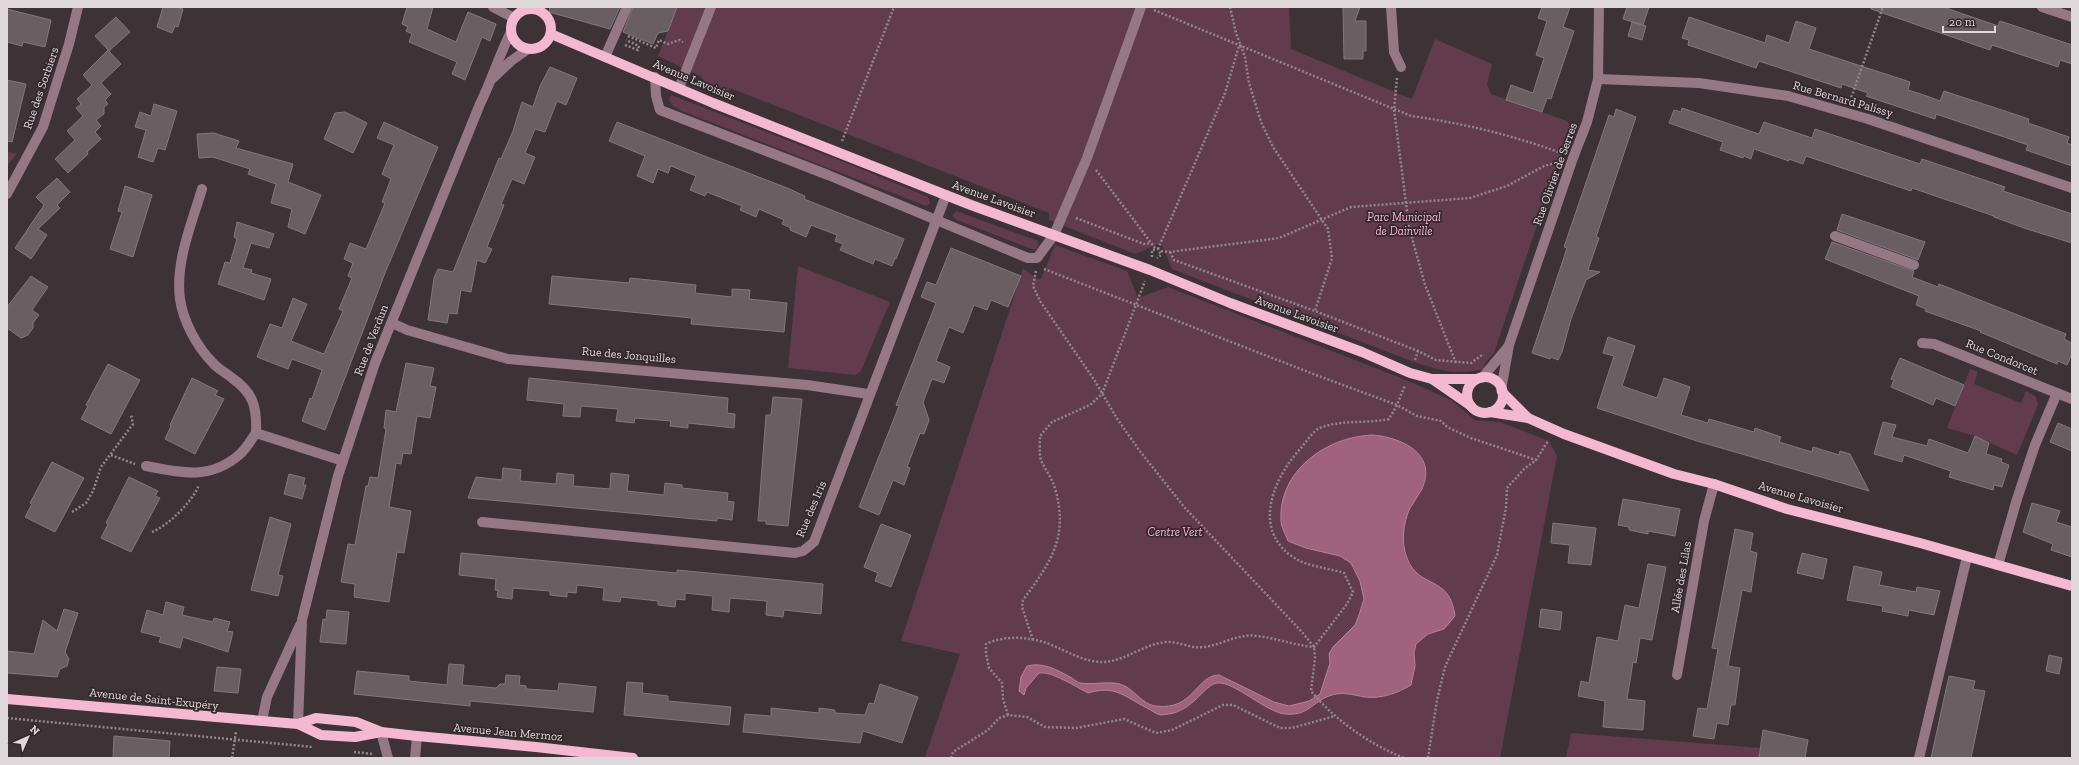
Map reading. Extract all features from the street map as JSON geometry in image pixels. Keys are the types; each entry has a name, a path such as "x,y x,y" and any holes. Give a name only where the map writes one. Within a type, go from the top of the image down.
{"main road":[{"path":"525,8 536,9 545,14 551,23 551,34 544,44 534,49 528,49 520,46 514,40 511,32 514,18 525,8"},
{"name":"Avenue Lavoisier","path":"551,34 679,88 946,195 1362,352 1410,373 1432,379 1480,378"},
{"path":"1480,378 1494,380 1502,391 1498,407 1490,412 1477,411 1471,406 1467,396 1467,391 1473,382 1480,378"},
{"name":"Avenue Lavoisier","path":"1432,379 1471,406"},
{"name":"Avenue Lavoisier","path":"1502,391 1528,418"},
{"name":"Avenue Lavoisier","path":"1490,412 1528,418 1674,474 1714,484 1787,509 2072,586"},
{"name":"Avenue de Saint-Exupéry","path":"7,699 298,724"},
{"path":"298,724 316,718 356,722 381,732"},
{"path":"298,724 320,735 355,737 381,732"},
{"name":"Avenue Jean Mermoz","path":"381,732 633,758"}],"street":[{"name":"Rue des Sorbiers","path":"7,194 9,184 43,127 69,44 78,7"},
{"path":"493,7 514,18"},
{"path":"605,57 617,39 626,7"},
{"path":"679,88 711,7"},
{"path":"655,77 660,110 821,172 1021,255 1037,258 1054,235 1087,158 1141,7"},
{"path":"1391,7 1394,52 1401,67"},
{"name":"Rue Olivier de Serres","path":"1502,391 1509,345 1572,158 1587,122 1598,79 1600,7"},
{"path":"2042,7 2072,17"},
{"name":"Rue de Verdun","path":"302,620 343,461 376,363 480,104 492,80 502,51 511,32"},
{"name":"Rue de Verdun","path":"492,80 511,61 528,49"},
{"name":"Rue Bernard Palissy","path":"1598,79 1699,83 1788,96 1846,113 2072,188"},
{"path":"146,466 185,473 204,473 215,470 240,455 256,433 256,414 250,394 239,383 213,364 202,349 184,316 180,299 182,260 202,189"},
{"name":"Rue des Iris","path":"482,522 795,553 803,551 814,542 868,394 946,195"},
{"path":"1835,236 1914,265"},
{"name":"Rue des Jonquilles","path":"392,323 407,330 508,359 807,385 868,394"},
{"name":"Rue Condorcet","path":"1922,343 1934,344 2072,399"},
{"name":"Rue Olivier de Serres","path":"1480,378 1509,345"},
{"path":"1998,565 2017,499 2035,445 2057,394"},
{"path":"256,433 343,461"},
{"name":"Allée des Lilas","path":"1677,675 1704,520 1714,484"},
{"path":"1919,758 1967,557"},
{"path":"262,721 267,697 302,620"},
{"path":"298,724 302,620"},
{"path":"381,732 388,758"},
{"path":"415,758 416,736"}],"path":[{"path":"837,151 894,7"},
{"path":"1147,7 1411,116 1442,120 1496,132 1572,158"},
{"path":"1230,7 1240,45 1245,57 1249,83 1261,122 1273,147 1297,185 1323,220 1329,234 1332,258 1315,311"},
{"path":"1846,113 1883,7"},
{"path":"624,35 642,40 656,48 659,40 668,44 679,40 694,48"},
{"path":"617,39 639,46"},
{"path":"617,39 638,50 642,40"},
{"path":"1158,249 1225,93 1240,45"},
{"path":"1170,252 1174,260 1315,311 1418,351 1436,360 1456,363 1425,285 1405,203 1394,109 1394,92 1401,67"},
{"path":"1087,158 1150,243 1158,249 1170,252 1279,238 1351,207 1378,203 1405,203 1470,198 1490,193 1507,186 1544,166 1572,158"},
{"path":"1063,214 1144,244 1150,243"},
{"path":"1037,258 1045,270 1397,405 1417,416 1441,422 1447,427 1471,438 1536,460"},
{"path":"1037,258 1033,286 1138,450 1184,508 1302,632 1314,647 1315,658 1311,691 1335,716 1358,733 1404,758"},
{"path":"1033,640 1022,607 1023,600 1052,558 1057,544 1060,515 1055,486 1041,459 1040,436 1052,422 1090,405 1102,394 1136,304"},
{"path":"1314,647 1347,604 1353,592 1344,573 1329,568 1310,566 1290,555 1275,538 1270,520 1271,500 1276,485 1289,460 1319,429 1360,421 1375,422 1390,419 1410,373"},
{"path":"72,512 86,503 93,490 101,467 133,424 132,415"},
{"path":"1428,758 1437,700 1445,667 1497,555 1506,507 1507,488 1524,468 1536,460 1548,443 1552,428"},
{"path":"111,455 121,460 146,466"},
{"path":"152,532 162,528 193,496 204,473"},
{"path":"1008,715 1002,699 1002,683 990,668 986,654 986,644 995,639 1033,640 1055,646 1093,661 1109,663 1155,644 1169,642 1195,648 1206,647 1230,638 1256,635 1293,645 1314,647"},
{"path":"950,758 953,752 988,730 999,718 1008,715 1027,717 1044,727 1076,728 1124,718 1156,733 1172,730 1223,705 1233,704 1280,728 1292,728 1335,716"},
{"path":"7,718 234,738 320,748"},
{"path":"232,758 234,738 239,720"},
{"path":"352,752 375,754"}],"green space":[{"name":"Parc Municipal de Dainville","path":"677,7 1289,7 1291,49 1412,99 1435,39 1492,64 1487,84 1491,94 1567,121 1570,127 1494,353 1485,363 1483,369 1464,372 1448,371 1414,362 1172,269 1161,243 1135,254 1049,220 1049,213 730,88 727,93 705,83 700,76 658,56"},
{"path":"671,95 854,166 928,197 930,203 926,206 682,111 673,106 669,100"},
{"path":"7,152 17,154 7,166"},
{"path":"956,211 1038,241 1039,246 1034,250 957,220 952,216"},
{"name":"Centre Vert","path":"1055,245 1127,271 1138,298 1168,287 1406,380 1451,400 1475,420 1500,422 1549,441 1557,456 1500,758 925,757 960,654 901,641 1023,268 1035,278 1041,279"},
{"path":"798,266 890,302 861,371 855,375 788,368"},
{"path":"1970,369 1978,372 1974,384 2021,403 2026,391 2036,397 2038,405 2017,455 1975,436 1947,428"},
{"path":"1571,733 1761,748 1759,758 1566,758"}],"shaded area":[{"path":"1372,435 1383,436 1404,443 1414,449 1421,457 1425,466 1426,476 1422,489 1409,510 1405,522 1403,540 1405,552 1412,568 1419,575 1441,588 1447,594 1452,603 1455,616 1444,629 1428,634 1416,644 1414,653 1415,666 1411,685 1401,691 1377,697 1365,697 1352,694 1334,695 1323,699 1305,711 1294,714 1278,712 1233,687 1217,683 1212,685 1192,703 1178,712 1161,715 1119,693 1106,690 1088,693 1050,674 1039,673 1026,688 1024,695 1019,691 1021,677 1027,666 1038,665 1054,669 1080,683 1120,684 1130,689 1146,703 1156,706 1169,706 1179,703 1187,698 1205,681 1211,677 1219,675 1274,702 1289,706 1309,701 1320,694 1330,663 1329,654 1333,647 1355,625 1364,599 1360,581 1351,563 1340,556 1306,548 1288,541 1281,523 1282,503 1287,487 1296,472 1308,460 1322,450 1338,442 1355,437"}],"building":[{"path":"163,7 176,7 183,9 178,27 175,26 172,33 157,27"},
{"path":"407,7 433,7 427,29 456,42 468,12 496,24 490,41 482,37 465,80 452,74 457,62 409,42 412,34 406,31 408,27 402,24"},
{"path":"550,7 620,7 610,29 549,12"},
{"path":"633,7 677,7 668,31 658,33 653,44 623,32"},
{"path":"1343,7 1360,7 1355,21 1366,21 1366,51 1363,51 1363,59 1344,59"},
{"path":"1542,7 1570,7 1563,27 1574,31 1551,99 1547,98 1542,112 1506,100 1511,85 1533,93 1544,58 1536,55 1547,21 1538,18"},
{"path":"1627,7 1649,7 1643,25 1623,19"},
{"path":"1871,7 1943,7 1998,26 2000,21 2072,45 2072,64 2060,60 2058,67 1992,45 1990,50 1871,9"},
{"path":"7,9 51,20 45,47 23,42 22,46 7,42"},
{"path":"116,17 130,32 109,51 95,36"},
{"path":"1689,17 1765,43 1767,35 1789,43 1796,21 1816,28 1809,49 1910,82 1908,90 1940,101 1944,91 2029,119 2028,123 2069,137 2067,143 2072,145 2072,166 2026,150 2028,145 1936,114 1935,119 1866,96 1868,93 1842,84 1841,88 1759,61 1756,68 1688,45 1689,40 1682,38"},
{"path":"1632,22 1646,26 1642,40 1628,36"},
{"path":"108,50 121,64 101,83 111,94 105,100 108,104 104,107 104,114 96,120 101,126 95,132 101,139 68,173 55,159 75,140 67,131 83,116 76,108 81,104 77,99 92,85 83,75"},
{"path":"550,67 577,78 566,105 557,101 545,132 535,129 525,153 535,157 524,184 512,179 501,204 504,205 487,247 492,249 485,263 477,260 471,292 461,290 457,314 449,313 447,323 428,320 434,278 438,269 453,272 499,158 501,159 513,131 522,102 533,107 540,86"},
{"path":"7,80 26,84 12,142 7,141"},
{"path":"154,104 177,111 165,150 158,148 153,162 138,157 146,130 135,127 140,112 151,116"},
{"path":"1682,108 1759,134 1764,122 1812,138 1815,129 1920,164 1922,159 2005,187 2003,191 2072,214 2072,243 2024,228 1994,216 1912,188 1911,191 1806,156 1803,164 1789,159 1789,161 1754,149 1751,159 1744,156 1743,158 1720,150 1723,142 1669,123 1674,110 1681,112"},
{"path":"1616,109 1636,117 1596,237 1599,238 1588,270 1600,272 1586,280 1571,319 1562,352 1558,360 1551,357 1550,359 1532,353 1567,248 1564,247 1609,115 1614,117"},
{"path":"345,112 367,123 353,153 324,139 335,113"},
{"path":"384,122 438,147 385,273 325,430 302,421 310,398 312,399 322,370 292,359 288,369 257,357 270,324 282,328 293,298 307,304 291,341 324,354 343,311 339,309 352,278 348,276 353,263 344,259 350,243 366,249 385,203 382,202 391,179 382,174 394,145 377,138"},
{"path":"617,122 787,188 805,196 804,199 904,239 896,259 895,258 892,266 875,259 873,264 840,250 843,244 835,241 837,235 811,225 806,237 790,230 791,228 782,224 784,220 759,209 756,217 740,210 742,206 707,192 705,196 690,190 696,176 671,166 668,173 658,169 653,183 637,176 645,156 609,141"},
{"path":"214,133 239,141 236,148 293,164 288,182 321,195 305,234 288,227 292,209 271,203 276,184 248,174 250,169 213,157 199,158 197,134"},
{"path":"57,178 70,192 57,205 60,208 38,229 47,235 31,259 15,248 44,205 36,197"},
{"path":"125,186 152,195 133,257 110,249 122,212 118,211"},
{"path":"1842,214 1925,242 1918,260 1837,230"},
{"path":"237,222 274,234 269,248 251,243 243,268 252,270 251,273 271,279 264,300 218,284 225,262 230,263 237,239 234,237"},
{"path":"1832,242 1914,271 1912,277 1938,287 1939,284 2066,334 2064,339 2072,343 2072,354 2067,365 2058,361 2057,364 1980,332 1981,331 1925,311 1926,309 1916,305 1919,296 1825,259"},
{"path":"951,248 1021,276 1008,307 991,300 987,310 974,305 963,333 949,327 936,361 950,367 944,383 932,379 923,402 929,420 924,434 920,433 907,467 910,468 904,485 893,480 879,515 859,507 899,406 896,405 936,303 921,297 927,282 936,285"},
{"path":"31,276 48,287 32,310 39,315 33,323 33,328 28,335 21,338 7,328 7,307"},
{"path":"552,276 629,283 630,278 696,285 695,293 732,297 732,289 750,290 749,299 787,303 784,332 691,324 692,318 549,304"},
{"path":"1608,337 1635,346 1622,386 1657,398 1664,378 1690,387 1681,415 1708,423 1709,419 1754,432 1755,428 1781,437 1779,442 1812,452 1813,447 1839,455 1840,451 1850,454 1869,491 1697,441 1597,408 1614,356 1603,353"},
{"path":"1900,358 1964,385 1955,406 1936,398 1933,405 1891,387 1894,380 1891,379"},
{"path":"406,363 434,368 430,386 436,387 430,418 417,416 411,454 403,453 401,464 396,463 389,507 411,511 404,553 397,552 389,602 354,597 355,584 341,582 348,544 355,545 366,486 368,486 370,477 378,478 386,429 384,428 386,410 396,412"},
{"path":"108,364 140,380 111,434 81,419 88,406 86,405"},
{"path":"192,378 218,391 215,395 224,399 195,454 165,439"},
{"path":"529,378 728,398 727,413 735,414 734,428 688,423 688,428 670,426 671,421 635,418 634,423 616,421 618,409 581,406 580,417 563,416 564,404 527,400"},
{"path":"773,397 802,399 788,526 766,524 766,521 758,521 766,415 771,415"},
{"path":"1883,422 1896,425 1892,437 1927,446 1929,439 1968,453 1975,436 1989,443 1986,454 2002,459 2001,462 2009,465 2002,487 1994,485 1993,490 1949,477 1951,471 1904,455 1902,462 1874,454"},
{"path":"2058,423 2072,429 2072,451 2050,442"},
{"path":"52,462 84,478 55,532 25,517 32,504 30,503"},
{"path":"503,468 521,470 520,481 556,484 557,473 574,475 573,486 610,489 611,473 629,475 627,491 664,495 665,483 682,485 682,488 728,493 727,501 734,502 732,520 717,518 717,521 468,498 476,477 502,480"},
{"path":"289,474 305,478 303,485 306,485 302,499 284,494"},
{"path":"129,477 158,491 155,496 160,498 131,552 101,538 108,524 106,523"},
{"path":"1623,499 1680,509 1675,536 1648,531 1648,534 1629,530 1629,527 1618,525"},
{"path":"2032,503 2060,511 2056,522 2072,527 2072,557 2051,550 2053,544 2023,532"},
{"path":"270,517 291,524 278,575 283,576 278,596 251,590"},
{"path":"1553,523 1596,528 1591,565 1568,563 1570,545 1551,543"},
{"path":"881,524 911,535 891,587 875,581 878,573 864,567"},
{"path":"1735,529 1753,533 1750,551 1757,553 1751,592 1742,590 1728,666 1740,668 1735,705 1731,705 1728,725 1717,723 1714,739 1693,736 1698,708 1707,709 1718,649 1712,648"},
{"path":"461,553 677,573 677,570 823,584 821,614 784,610 783,617 766,615 767,601 730,598 729,612 712,610 713,596 685,593 685,600 676,599 675,607 658,605 658,601 621,597 620,602 603,600 604,588 577,585 576,593 567,592 567,597 550,595 550,591 513,588 512,599 497,597 498,591 495,590 496,579 459,575"},
{"path":"1802,553 1827,559 1823,579 1797,573"},
{"path":"1648,564 1666,567 1652,640 1640,638 1636,663 1633,662 1627,699 1645,701 1643,730 1603,727 1605,701 1578,696 1581,681 1589,683 1597,637 1618,641 1625,605 1639,608"},
{"path":"1854,566 1882,572 1879,585 1916,592 1917,587 1940,591 1934,615 1909,610 1908,616 1882,611 1883,606 1847,600"},
{"path":"166,602 184,607 182,615 213,622 214,618 230,622 227,631 233,632 228,652 183,637 180,648 159,642 161,637 141,632 147,610 163,615"},
{"path":"64,609 78,613 65,652 69,659 67,666 60,669 57,677 7,673 7,651 34,654 43,620 57,631"},
{"path":"1541,609 1562,612 1560,630 1539,627"},
{"path":"327,610 349,612 346,644 320,642 323,619 326,620"},
{"path":"2049,655 2062,658 2059,674 2046,671"},
{"path":"449,664 464,665 462,685 496,688 500,684 505,684 506,675 520,676 519,685 526,686 526,689 558,691 559,683 596,687 593,712 470,701 470,706 354,694 357,671 409,676 409,681 447,685"},
{"path":"217,667 241,669 238,693 214,691"},
{"path":"1949,676 1975,681 1973,689 1985,691 1971,758 1931,758"},
{"path":"627,682 643,683 642,693 668,696 668,701 731,707 729,725 624,715"},
{"path":"880,684 918,697 902,743 863,731 860,743 743,732 745,714 771,716 771,708 819,713 819,708 835,710 835,713 865,715 869,703 874,704"},
{"path":"1763,730 1808,740 1805,758 1759,758"},
{"path":"114,736 170,741 169,758 113,758"}]}
